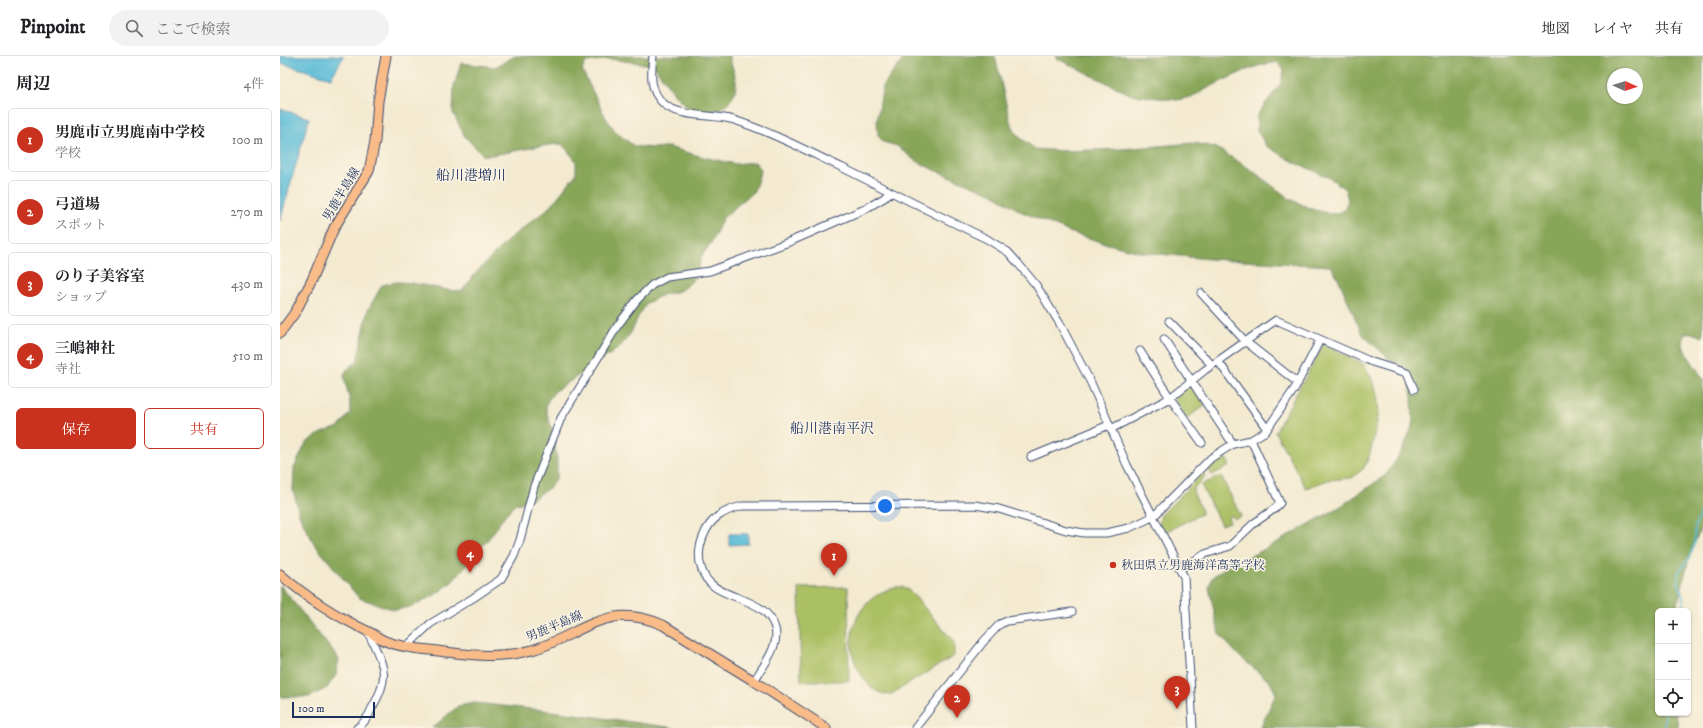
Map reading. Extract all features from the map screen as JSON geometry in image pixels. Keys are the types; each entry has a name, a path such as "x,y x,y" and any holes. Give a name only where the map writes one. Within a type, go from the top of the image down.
{"main road":[{"name":"男鹿半島線","path":"280,334 296,311 312,280 334,228 369,171 375,141 378,101 386,56"},
{"name":"男鹿半島線","path":"280,574 332,612 386,642 406,648 469,655 504,656 532,650 602,620 617,616 647,618 663,625 754,681 826,728"}],"street":[{"path":"653,56 651,80 653,89 664,104 672,109 683,113 719,116 735,120 778,138 987,240 1008,252 1036,284 1070,340 1091,383 1127,465 1184,577 1188,617 1190,691 1193,728"},
{"path":"406,648 430,624 501,579 514,556 520,540 534,486 561,418 618,326 637,300 652,284 667,277 710,271 789,242 864,209 884,198 890,192"},
{"path":"1202,293 1246,342 1298,383"},
{"path":"1031,457 1110,427 1170,398 1215,363 1276,320 1372,362 1407,373 1414,389"},
{"path":"1169,321 1215,363 1267,429"},
{"path":"1164,339 1233,444"},
{"path":"754,681 775,644 775,629 768,614 761,607 721,591 710,584 702,571 700,562 700,542 705,530 713,520 726,511 742,506 975,505 999,509 1066,530 1084,533 1106,533 1129,528 1154,516 1211,458 1233,444 1251,440 1267,429 1298,383 1320,340"},
{"path":"1140,351 1170,398 1202,443"},
{"path":"1180,569 1205,554 1230,546 1252,524 1280,503 1251,440"},
{"path":"915,728 984,641 1000,624 1007,620 1072,612"},
{"path":"358,728 367,718 383,688 385,671 368,632"}],"green space":[{"path":"515,56 729,56 736,79 734,94 731,100 720,109 706,112 691,109 681,102 653,65 610,59 586,62 582,70 606,118 616,132 634,146 651,148 669,147 699,156 735,164 755,162 761,170 754,191 723,218 711,243 701,257 697,275 688,285 679,291 662,295 647,303 638,317 631,333 619,348 554,392 547,402 546,410 553,433 557,458 557,477 550,487 533,499 514,505 505,515 491,536 451,583 435,595 411,607 395,610 359,598 315,545 300,517 293,490 294,468 306,443 321,433 339,427 350,413 349,398 344,375 347,369 357,362 368,310 382,285 396,282 406,282 446,290 462,291 475,274 510,238 550,207 576,174 576,161 562,144 484,156 465,137 453,113 454,86 461,63 495,67"},
{"path":"906,56 995,56 1010,121 1018,136 1035,149 1065,151 1123,149 1193,143 1215,147 1250,169 1290,199 1314,210 1335,214 1344,210 1348,200 1345,189 1330,178 1294,162 1266,146 1257,130 1257,115 1281,83 1284,70 1277,62 1261,65 1244,71 1191,97 1177,100 1132,95 1058,59 1056,56 1703,56 1703,337 1691,333 1685,333 1682,341 1685,351 1703,379 1703,522 1689,558 1677,608 1655,608 1655,716 1676,716 1678,728 1260,728 1276,694 1270,682 1239,656 1219,634 1209,588 1212,577 1225,568 1263,550 1338,508 1386,475 1403,449 1413,424 1412,397 1408,378 1362,334 1338,278 1331,266 1209,259 1140,252 1072,233 1022,212 993,194 932,169 913,159 897,146 883,142 878,135 877,120 883,85"},
{"path":"1324,344 1363,364 1370,375 1377,393 1379,412 1370,454 1364,468 1352,478 1328,480 1306,488 1275,432"},
{"path":"1192,383 1205,405 1187,418 1173,397"},
{"path":"1226,458 1230,466 1212,475 1208,468"},
{"path":"1203,473 1205,476 1195,487 1193,492 1202,511 1201,514 1165,532 1159,524 1161,515"},
{"path":"1221,476 1241,516 1234,519 1231,515 1228,517 1230,522 1221,525 1201,485"},
{"path":"280,585 339,659 336,675 327,688 309,697 280,697"},
{"path":"848,587 849,681 801,681 799,588"},
{"path":"896,587 904,587 911,592 954,642 954,656 890,695 874,689 863,677 856,664 852,650 852,636 855,623 861,611 870,600 882,592"},
{"path":"474,703 560,712 674,728 432,728 458,706"}],"water":[{"path":"280,56 344,56 331,78 280,63"},
{"path":"280,109 309,118 280,221"},
{"path":"729,534 748,534 748,544 729,545"}],"waterway":[{"path":"1683,608 1684,601 1678,582 1678,573 1689,558 1695,542 1695,527 1703,505"},
{"path":"1664,728 1665,716"}],"place":[{"name":"秋田県立男鹿海洋高等学校","path":"1113,565"},
{"name":"三嶋神社","path":"470,573"},
{"name":"男鹿市立男鹿南中学校","path":"834,576"},
{"name":"のり子美容室","path":"1177,709"},
{"name":"弓道場","path":"957,718"}],"district":[{"name":"船川港増川","path":"471,175"},
{"name":"船川港南平沢","path":"832,428"}]}
